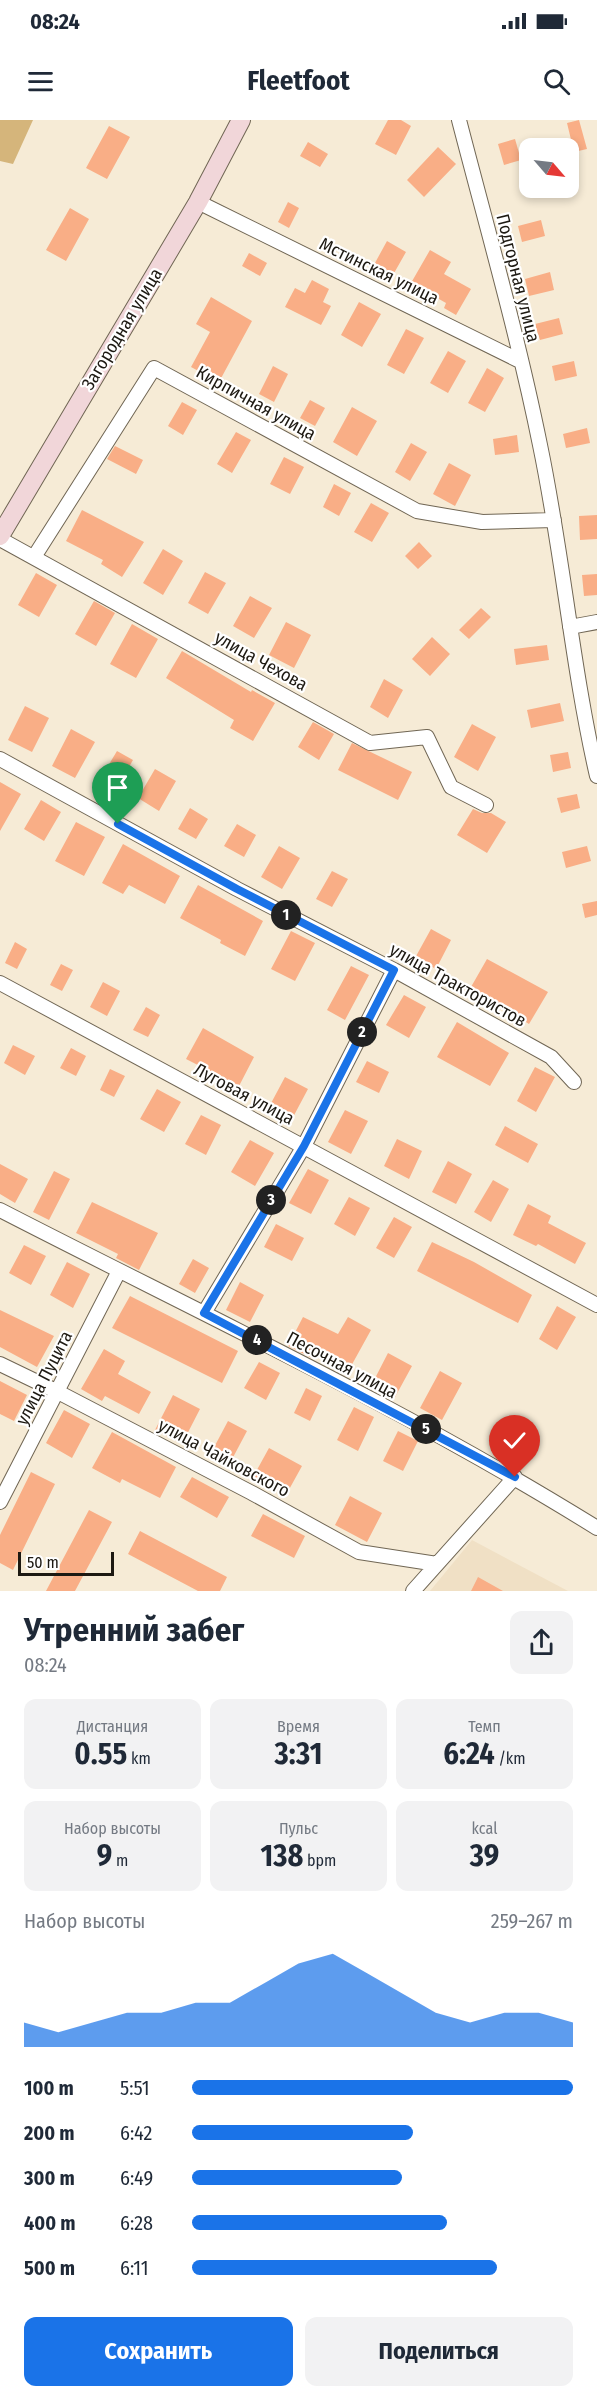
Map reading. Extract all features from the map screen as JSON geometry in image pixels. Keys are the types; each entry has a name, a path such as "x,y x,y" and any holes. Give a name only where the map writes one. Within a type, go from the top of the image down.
{"main road":[{"name":"Загородная улица","path":"0,537 198,202 241,120"}],"street":[{"name":"Подгорная улица","path":"459,120 540,444 554,520 582,711 597,776"},
{"name":"Мстинская улица","path":"198,202 520,361"},
{"name":"Кирпичная улица","path":"34,557 153,368 417,511 482,522 554,520"},
{"name":"улица Чехова","path":"0,537 370,743 427,737 451,787 486,804"},
{"path":"570,627 597,622"},
{"name":"улица Трактористов","path":"0,759 237,889 394,970 551,1058 574,1082"},
{"path":"204,1313 304,1146 394,970"},
{"name":"Луговая улица","path":"0,982 597,1305"},
{"name":"Песочная улица","path":"0,1210 204,1313 515,1477 597,1528"},
{"name":"улица Пуцита","path":"0,1502 118,1271"},
{"name":"улица Чайковского","path":"0,1364 58,1392 359,1552 437,1564"},
{"path":"413,1591 515,1477"}],"shaded area":[{"path":"0,120 33,120 13,164 0,161"},
{"path":"472,1540 568,1591 430,1591"}],"building":[{"path":"388,120 401,120 411,126 396,155 375,144"},
{"path":"579,120 587,149 579,151 579,138 571,138 567,123"},
{"path":"109,126 130,137 107,179 86,168"},
{"path":"515,139 519,161 504,165 498,144"},
{"path":"308,142 328,154 320,167 300,156"},
{"path":"438,147 456,164 424,197 407,180"},
{"path":"288,202 299,208 289,228 278,222"},
{"path":"70,208 89,219 66,261 46,250"},
{"path":"541,220 545,236 522,242 518,226"},
{"path":"387,241 406,252 389,282 370,272"},
{"path":"430,250 451,262 444,274 471,289 456,315 444,308 446,303 411,283"},
{"path":"249,253 267,263 260,276 242,266"},
{"path":"550,272 554,290 529,296 525,279"},
{"path":"312,280 329,289 323,302 331,306 321,325 285,307 295,288 305,293"},
{"path":"211,297 252,321 219,382 191,367 210,332 196,324"},
{"path":"359,302 381,314 362,347 341,335"},
{"path":"559,318 563,334 540,340 535,324"},
{"path":"406,329 424,338 404,374 387,365"},
{"path":"448,351 466,361 448,393 430,383"},
{"path":"574,361 577,376 555,381 552,366"},
{"path":"273,366 288,374 274,402 259,394"},
{"path":"487,368 504,378 485,412 468,403"},
{"path":"310,400 325,408 315,426 300,418"},
{"path":"182,402 197,410 183,435 168,426"},
{"path":"352,407 377,421 357,456 333,442"},
{"path":"587,428 590,443 566,448 563,434"},
{"path":"236,432 251,440 232,473 217,464"},
{"path":"517,435 519,452 495,455 493,439"},
{"path":"411,443 427,452 410,481 395,472"},
{"path":"115,446 143,460 136,474 107,459"},
{"path":"284,457 304,467 290,494 270,484"},
{"path":"449,463 471,475 455,506 433,494"},
{"path":"334,484 351,493 339,516 323,507"},
{"path":"371,503 389,513 372,542 354,532"},
{"path":"82,510 144,542 122,577 101,564 103,560 66,541"},
{"path":"597,515 597,539 580,540 579,516"},
{"path":"419,542 432,556 418,569 405,556"},
{"path":"163,549 183,561 163,595 143,583"},
{"path":"205,572 226,583 208,614 188,603"},
{"path":"36,573 57,585 39,617 18,605"},
{"path":"597,574 597,595 584,596 582,575"},
{"path":"250,596 272,608 254,638 233,626"},
{"path":"94,601 115,613 96,646 75,634"},
{"path":"481,608 491,617 469,639 459,630"},
{"path":"286,622 311,635 294,668 269,655"},
{"path":"132,624 158,639 136,678 110,664"},
{"path":"432,637 450,654 430,676 412,659"},
{"path":"547,645 549,660 516,665 514,649"},
{"path":"182,651 251,692 252,690 275,703 253,741 230,728 234,720 166,678"},
{"path":"384,679 403,690 388,718 370,707"},
{"path":"560,703 564,721 531,728 527,710"},
{"path":"25,706 49,718 32,752 8,740"},
{"path":"313,722 334,734 319,760 298,747"},
{"path":"472,724 496,737 478,771 454,757"},
{"path":"71,729 95,742 75,778 52,766"},
{"path":"352,743 412,772 398,800 338,770"},
{"path":"117,751 133,760 115,791 99,781"},
{"path":"568,752 571,768 553,772 550,755"},
{"path":"155,769 176,781 159,811 138,798"},
{"path":"0,782 21,794 0,831"},
{"path":"577,794 580,808 561,813 557,798"},
{"path":"41,800 61,812 44,841 24,829"},
{"path":"190,808 208,819 196,839 178,829"},
{"path":"473,809 482,813 491,813 506,822 487,853 457,835"},
{"path":"76,822 105,837 84,876 55,861"},
{"path":"237,824 256,835 244,857 224,846"},
{"path":"123,844 180,876 165,904 129,885 123,894 102,883"},
{"path":"279,846 300,858 282,889 261,877"},
{"path":"587,846 591,861 566,868 562,852"},
{"path":"332,871 348,879 332,907 316,899"},
{"path":"198,885 263,921 245,956 180,918"},
{"path":"597,901 597,915 585,918 582,904"},
{"path":"431,929 451,940 436,969 415,958"},
{"path":"291,931 315,943 295,981 271,969"},
{"path":"15,942 27,949 17,969 5,963"},
{"path":"487,959 548,992 529,1024 471,987"},
{"path":"61,964 73,970 62,991 50,985"},
{"path":"351,966 369,975 345,1020 327,1010"},
{"path":"103,982 120,991 107,1016 90,1007"},
{"path":"404,995 426,1007 409,1038 386,1025"},
{"path":"146,1007 160,1015 148,1037 133,1030"},
{"path":"457,1022 509,1053 490,1086 437,1057"},
{"path":"203,1028 254,1057 239,1086 186,1059"},
{"path":"13,1045 35,1056 25,1075 4,1063"},
{"path":"71,1048 86,1056 76,1076 60,1068"},
{"path":"367,1061 389,1072 379,1093 356,1082"},
{"path":"535,1067 555,1077 536,1112 517,1101"},
{"path":"110,1069 125,1076 114,1097 100,1090"},
{"path":"285,1077 308,1089 292,1119 269,1107"},
{"path":"157,1089 181,1102 164,1132 140,1119"},
{"path":"345,1110 368,1121 351,1154 328,1142"},
{"path":"201,1115 221,1125 206,1155 185,1144"},
{"path":"505,1126 538,1144 528,1163 495,1145"},
{"path":"397,1139 422,1151 409,1179 384,1166"},
{"path":"250,1140 274,1153 255,1186 231,1172"},
{"path":"448,1161 472,1174 456,1204 432,1192"},
{"path":"0,1164 28,1179 15,1203 0,1194"},
{"path":"308,1169 329,1180 311,1214 289,1203"},
{"path":"54,1171 70,1179 49,1220 33,1212"},
{"path":"493,1180 509,1189 491,1222 474,1212"},
{"path":"349,1197 370,1208 355,1236 334,1224"},
{"path":"92,1202 158,1233 139,1270 116,1258 118,1254 76,1233"},
{"path":"528,1204 551,1216 548,1223 586,1243 575,1264 538,1244 536,1246 513,1235"},
{"path":"394,1217 412,1227 394,1258 376,1248"},
{"path":"276,1224 304,1238 292,1261 264,1247"},
{"path":"432,1242 474,1262 532,1295 518,1323 417,1271"},
{"path":"24,1245 46,1256 31,1285 9,1273"},
{"path":"193,1259 209,1268 195,1293 179,1284"},
{"path":"67,1262 90,1274 73,1308 50,1295"},
{"path":"240,1282 264,1295 250,1322 226,1310"},
{"path":"130,1296 238,1351 222,1383 112,1328"},
{"path":"557,1306 576,1317 557,1350 539,1339"},
{"path":"0,1310 54,1336 37,1367 0,1347"},
{"path":"303,1317 338,1334 348,1317 371,1330 350,1368 316,1350 312,1358 288,1346"},
{"path":"104,1349 125,1361 118,1374 151,1392 139,1414 105,1396 102,1401 81,1389"},
{"path":"388,1353 412,1366 394,1399 371,1386"},
{"path":"259,1362 280,1373 266,1400 244,1388"},
{"path":"440,1371 462,1383 442,1420 420,1408"},
{"path":"0,1381 27,1395 14,1421 0,1414"},
{"path":"306,1388 322,1396 310,1421 294,1413"},
{"path":"173,1395 200,1409 182,1444 155,1430"},
{"path":"354,1407 374,1417 358,1451 337,1440"},
{"path":"64,1410 90,1424 72,1458 46,1443"},
{"path":"228,1421 247,1431 230,1463 211,1453"},
{"path":"398,1431 418,1441 403,1471 383,1461"},
{"path":"112,1432 176,1467 160,1498 122,1479 120,1483 92,1468"},
{"path":"269,1448 302,1466 286,1495 253,1477"},
{"path":"31,1472 55,1484 13,1570 0,1563 0,1535"},
{"path":"192,1477 229,1497 217,1518 180,1497"},
{"path":"350,1496 382,1513 367,1542 335,1525"},
{"path":"89,1510 112,1522 75,1591 46,1591"},
{"path":"263,1514 305,1536 294,1558 251,1536"},
{"path":"140,1531 227,1577 220,1591 198,1591 128,1554"},
{"path":"478,1577 503,1591 471,1591"}],"route":[{"path":"118,824 237,889 394,970 304,1146 204,1313 515,1477"}]}
